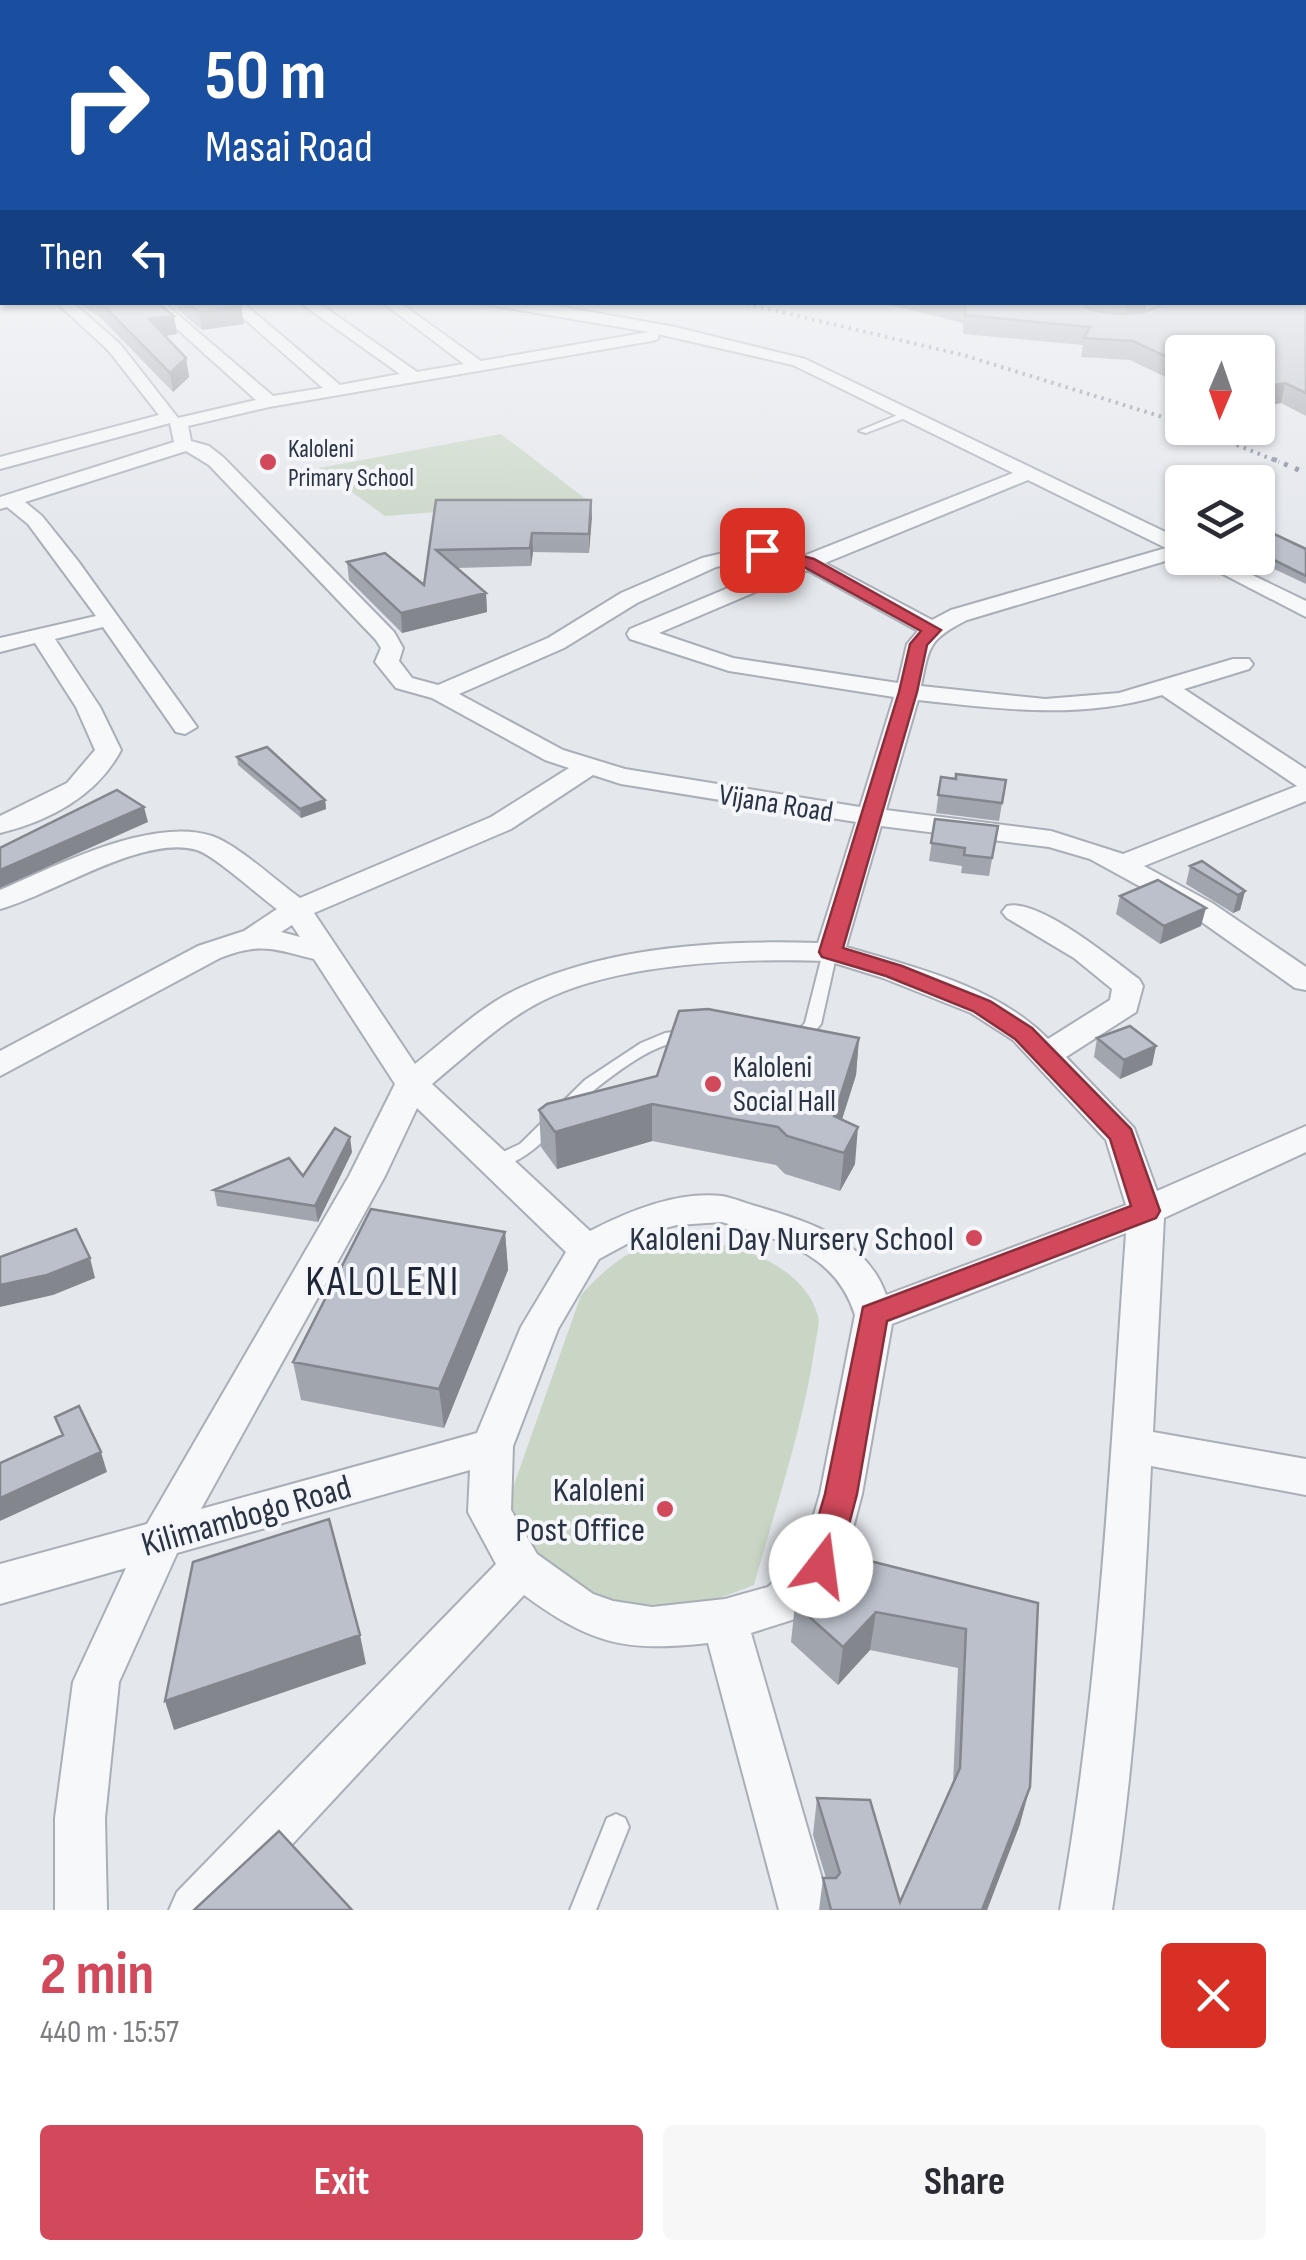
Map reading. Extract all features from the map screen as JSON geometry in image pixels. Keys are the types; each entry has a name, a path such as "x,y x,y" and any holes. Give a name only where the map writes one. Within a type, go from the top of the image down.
{"street":[{"name":"Vijana Road","path":"130,368 177,428 216,461 386,637 392,648 387,662 404,682 440,693 554,755 666,786 1051,839 1124,864 1202,908 1306,981"},
{"path":"230,368 269,402"},
{"path":"310,368 338,392"},
{"path":"401,368 417,379"},
{"path":"185,727 35,520 14,499 0,462 177,428 269,402 477,368"},
{"path":"812,368 1165,541"},
{"path":"14,499 163,455 177,428"},
{"path":"1027,474 638,634 729,664 908,692 1045,706 1083,706 1241,664"},
{"path":"440,693 556,643 629,598 709,562 762,550 808,562 932,630"},
{"path":"830,952 908,692 918,644 932,630 960,614 1165,554"},
{"path":"1236,575 1306,610"},
{"path":"0,645 109,619"},
{"path":"3,816 64,796 91,777 108,750 88,707 41,634"},
{"path":"1165,686 1305,782"},
{"path":"0,1065 208,952 501,823 590,766"},
{"path":"1124,864 1305,782"},
{"path":"0,900 71,869 163,840 206,843 297,910 412,1084 586,1248"},
{"path":"1018,912 1085,952 1128,986 1125,1005 1046,1054"},
{"path":"256,934 322,952"},
{"path":"81,1910 80,1818 96,1682 162,1538 358,1193 412,1084 470,1036 531,994 613,968 696,954 830,952 894,971 982,1006 1024,1033 1122,1136 1146,1211 1120,1639 1102,1814 1086,1910"},
{"path":"874,1315 1146,1211 1306,1138"},
{"path":"722,1209 776,1225 828,1248 863,1282 874,1315 841,1494 821,1566 782,1604 724,1620 652,1628 614,1622 577,1608 522,1568 488,1512 492,1446 540,1327 586,1248 638,1222 677,1212 722,1209"},
{"path":"1130,1445 1306,1476"},
{"name":"Kilimambogo Road","path":"0,1584 492,1446"},
{"path":"195,1910 522,1568"},
{"path":"724,1620 805,1910"}],"lane":[{"path":"863,431 910,413"},
{"path":"776,1040 796,1041 813,1024 830,952"},
{"path":"496,1162 526,1148 592,1084 646,1046 671,1037 714,1036"},
{"path":"583,1910 616,1827"}],"green space":[{"path":"501,434 587,500 385,516 319,468"},
{"path":"685,1238 744,1251 782,1269 798,1282 810,1297 818,1319 810,1376 754,1585 688,1610 611,1616 532,1558 503,1516 581,1295 627,1255 653,1244"}],"building":[{"path":"1275,368 1306,368 1306,393 1285,383 1275,385"},
{"path":"436,500 591,500 589,534 532,533 530,548 436,550 486,593 401,613 347,562 385,553 424,585"},
{"path":"1275,534 1306,549 1306,576 1275,560"},
{"path":"267,747 325,800 300,809 237,757"},
{"path":"956,774 1006,780 1002,803 938,795 941,777 956,779"},
{"path":"117,790 144,807 0,870 0,848"},
{"path":"935,819 998,826 992,858 964,855 965,848 931,843"},
{"path":"1202,861 1245,891 1238,895 1190,866"},
{"path":"1158,880 1206,908 1164,926 1120,896"},
{"path":"708,1009 859,1038 834,1116 858,1127 844,1153 787,1136 778,1127 652,1104 555,1132 539,1110 547,1104 657,1076 679,1011"},
{"path":"1130,1026 1156,1046 1124,1060 1097,1038"},
{"path":"335,1128 350,1137 315,1206 214,1190 289,1158 303,1176"},
{"path":"371,1209 505,1232 439,1389 293,1362"},
{"path":"76,1229 90,1258 47,1275 0,1285 0,1257"},
{"path":"79,1406 101,1452 0,1498 0,1463 63,1435 55,1417"},
{"path":"329,1519 360,1635 165,1701 193,1562"},
{"path":"858,1558 1038,1603 1030,1787 982,1910 831,1910 823,1878 836,1878 840,1873 817,1798 870,1800 900,1902 960,1768 966,1629 876,1612 843,1647 795,1604"},
{"path":"279,1831 352,1910 194,1910"}],"railway":[{"path":"1005,368 1165,418"},
{"path":"1237,445 1279,462"},
{"path":"1273,459 1306,473"}],"place":[{"name":"Kaloleni Primary School","path":"268,462"},
{"name":"Kaloleni Social Hall","path":"713,1084"},
{"name":"Kaloleni Day Nursery School","path":"974,1238"},
{"name":"Kaloleni Post Office","path":"665,1509"}],"district":[{"name":"KALOLENI","path":"383,1280"}],"route":[{"path":"762,550 808,562 932,630 918,644 908,692 830,952 894,971 982,1006 1024,1033 1122,1136 1146,1211 874,1315 841,1494 821,1566"}]}
